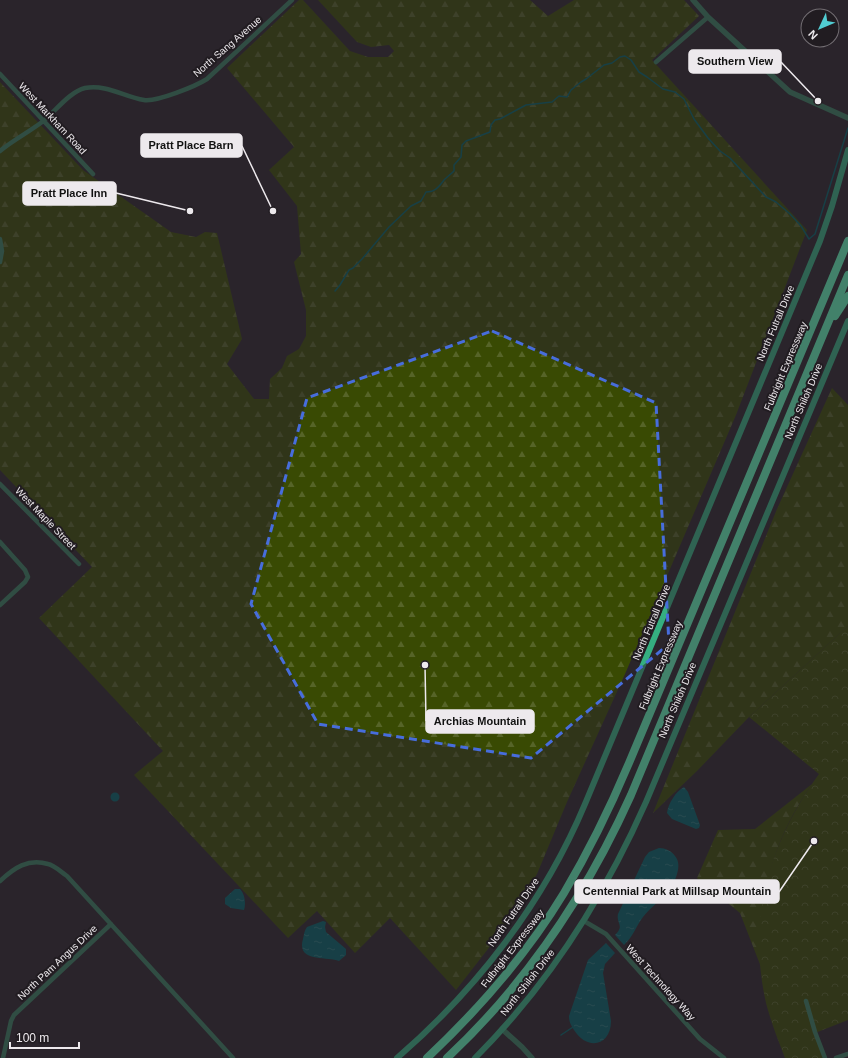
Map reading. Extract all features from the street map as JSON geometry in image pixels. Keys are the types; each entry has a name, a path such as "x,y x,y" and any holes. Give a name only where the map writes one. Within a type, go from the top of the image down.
{"highway":[{"name":"Fulbright Expressway","path":"427,1058 464,1022 516,961 564,894 597,834 629,763 848,241"},
{"path":"447,1058 490,1014 544,948 587,882 610,839 631,795 848,275"},
{"path":"824,332 848,296"}],"main road":[{"name":"North Futrall Drive","path":"397,1058 446,1011 484,969 531,906 563,853 590,793 820,241 848,150"},
{"name":"North Shiloh Drive","path":"475,1058 502,1029 554,966 584,921 609,878 635,826 848,321"}],"street":[{"name":"North Sang Avenue","path":"0,151 43,121 76,92 86,88 106,88 146,100 157,99 196,85 207,79 292,0"},
{"path":"693,0 708,17 790,92 848,118"},
{"path":"656,62 708,17"},
{"name":"West Markham Road","path":"0,74 93,174"},
{"path":"0,239 2,251 0,262"},
{"name":"West Maple Street","path":"0,484 79,564"},
{"path":"0,542 26,570 28,577 25,582 0,605"},
{"path":"0,881 13,868 30,862 49,864 67,876 233,1058"},
{"name":"West Technology Way","path":"584,921 606,934 700,1039 724,1058"},
{"name":"North Pam Angus Drive","path":"3,1058 11,1022 14,1016 111,924"},
{"path":"806,1001 812,1025 825,1058"},
{"path":"502,1029 532,1058"},
{"path":"836,1058 848,1054"}],"highlighted area":[{"path":"492,331 656,403 669,644 531,758 318,724 251,604 307,398"}],"green space":[{"path":"299,0 303,0 350,51 368,57 388,57 394,51 389,45 371,47 357,42 318,0 530,0 548,16 574,0 684,0 699,16 652,60 807,230 736,415 537,874 502,931 456,990 390,918 355,953 317,911 288,938 134,775 163,751 39,618 92,567 0,470 0,82 83,170 171,232 196,237 205,232 217,233 242,339 227,364 254,399 269,399 270,379 282,368 287,356 299,349 306,336 306,310 294,262 301,254 297,206 269,170 294,147 227,68"},
{"path":"832,388 848,405 848,626 749,717 697,771 653,813 777,509"},
{"path":"848,626 848,1020 815,1033 825,1058 785,1058 766,1003 761,972 759,941 761,912 775,855 787,827 819,774 749,717"},
{"path":"812,784 787,826 770,871 762,918 760,942 761,967 740,913 697,878 718,830 755,829"}],"water":[{"path":"684,787 688,792 700,825 699,828 696,829 672,819 667,813 673,798 678,791"},
{"path":"115,792 120,797 115,802 110,797"},
{"path":"659,848 666,849 674,854 678,864 676,878 669,890 643,917 630,939 624,945 615,935 620,927 618,914 645,857 649,852"},
{"path":"235,889 240,889 244,896 244,910 231,908 225,904 225,898"},
{"path":"323,921 326,922 326,932 346,949 346,955 339,961 308,955 304,952 302,947 306,928"},
{"path":"606,943 615,953 605,964 603,973 611,1021 610,1029 607,1036 603,1040 597,1043 591,1043 579,1037 571,1025 569,1016 588,960"}],"waterway":[{"path":"335,291 349,270 362,259 389,227 411,206 421,201 426,192 436,189 454,171 454,165 461,157 462,145 466,141 490,132 491,125 495,120 500,119 526,105 552,102 559,96 567,97 571,90 581,82 604,65 612,63 620,57 625,56 631,60 639,72 663,89 675,92 684,99 694,119 708,138 720,151 730,158 766,197 776,202 790,214 801,226 809,239 815,234 848,128"},
{"path":"561,1035 573,1027"}],"place":[{"name":"Southern View","path":"818,101"},
{"name":"Pratt Place Inn","path":"190,211"},
{"name":"Pratt Place Barn","path":"273,211"},
{"name":"Archias Mountain","path":"425,665"},
{"name":"Centennial Park at Millsap Mountain","path":"814,841"}]}
